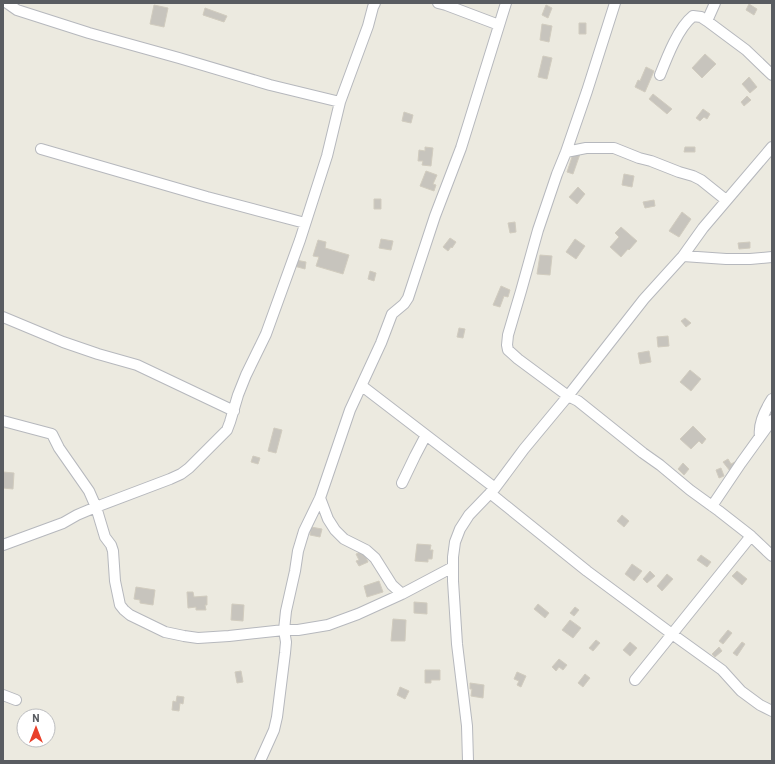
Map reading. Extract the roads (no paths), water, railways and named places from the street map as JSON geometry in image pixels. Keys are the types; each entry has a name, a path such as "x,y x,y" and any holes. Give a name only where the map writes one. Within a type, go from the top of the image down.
{"street":[{"path":"7,3 17,10 89,33 270,85 340,102"},
{"path":"3,545 63,523 96,507 181,474 227,430 238,395 266,334 300,240 326,156 340,102 375,3"},
{"path":"438,3 499,25"},
{"path":"260,761 274,730 285,652 286,642 284,630 286,611 298,552 304,531 320,498 350,410 381,343 392,314 404,304 408,298 435,216 462,148 506,3"},
{"path":"615,3 572,135 538,230 508,335 508,350 568,396 584,406 751,536 772,556"},
{"path":"707,21 715,3"},
{"path":"660,75 671,48 688,20 693,16 701,17 707,21 746,50 772,74"},
{"path":"572,135 586,148"},
{"path":"468,761 467,726 457,644 453,582 453,557 455,542 460,529 469,515 492,490 644,299 683,256 703,228 772,147"},
{"path":"566,152 586,148 614,148 693,176 701,180 726,200"},
{"path":"41,149 207,197 305,223"},
{"path":"683,256 726,260 772,257"},
{"path":"3,317 63,342 137,365 234,411"},
{"path":"362,386 450,453 587,571 722,670 741,691 760,705 772,711"},
{"path":"760,436 762,418 772,399"},
{"path":"3,420 52,434 59,448 89,491 96,507 105,537 111,545 113,551 115,581 120,605 130,615 165,632 198,638 298,630 328,625 358,614 402,594 453,567"},
{"path":"712,506 772,420"},
{"path":"402,483 426,435"},
{"path":"320,498 328,519 335,530 344,539 366,550 375,558 392,585 402,594"},
{"path":"635,680 751,536"},
{"path":"3,694 16,700"}]}
